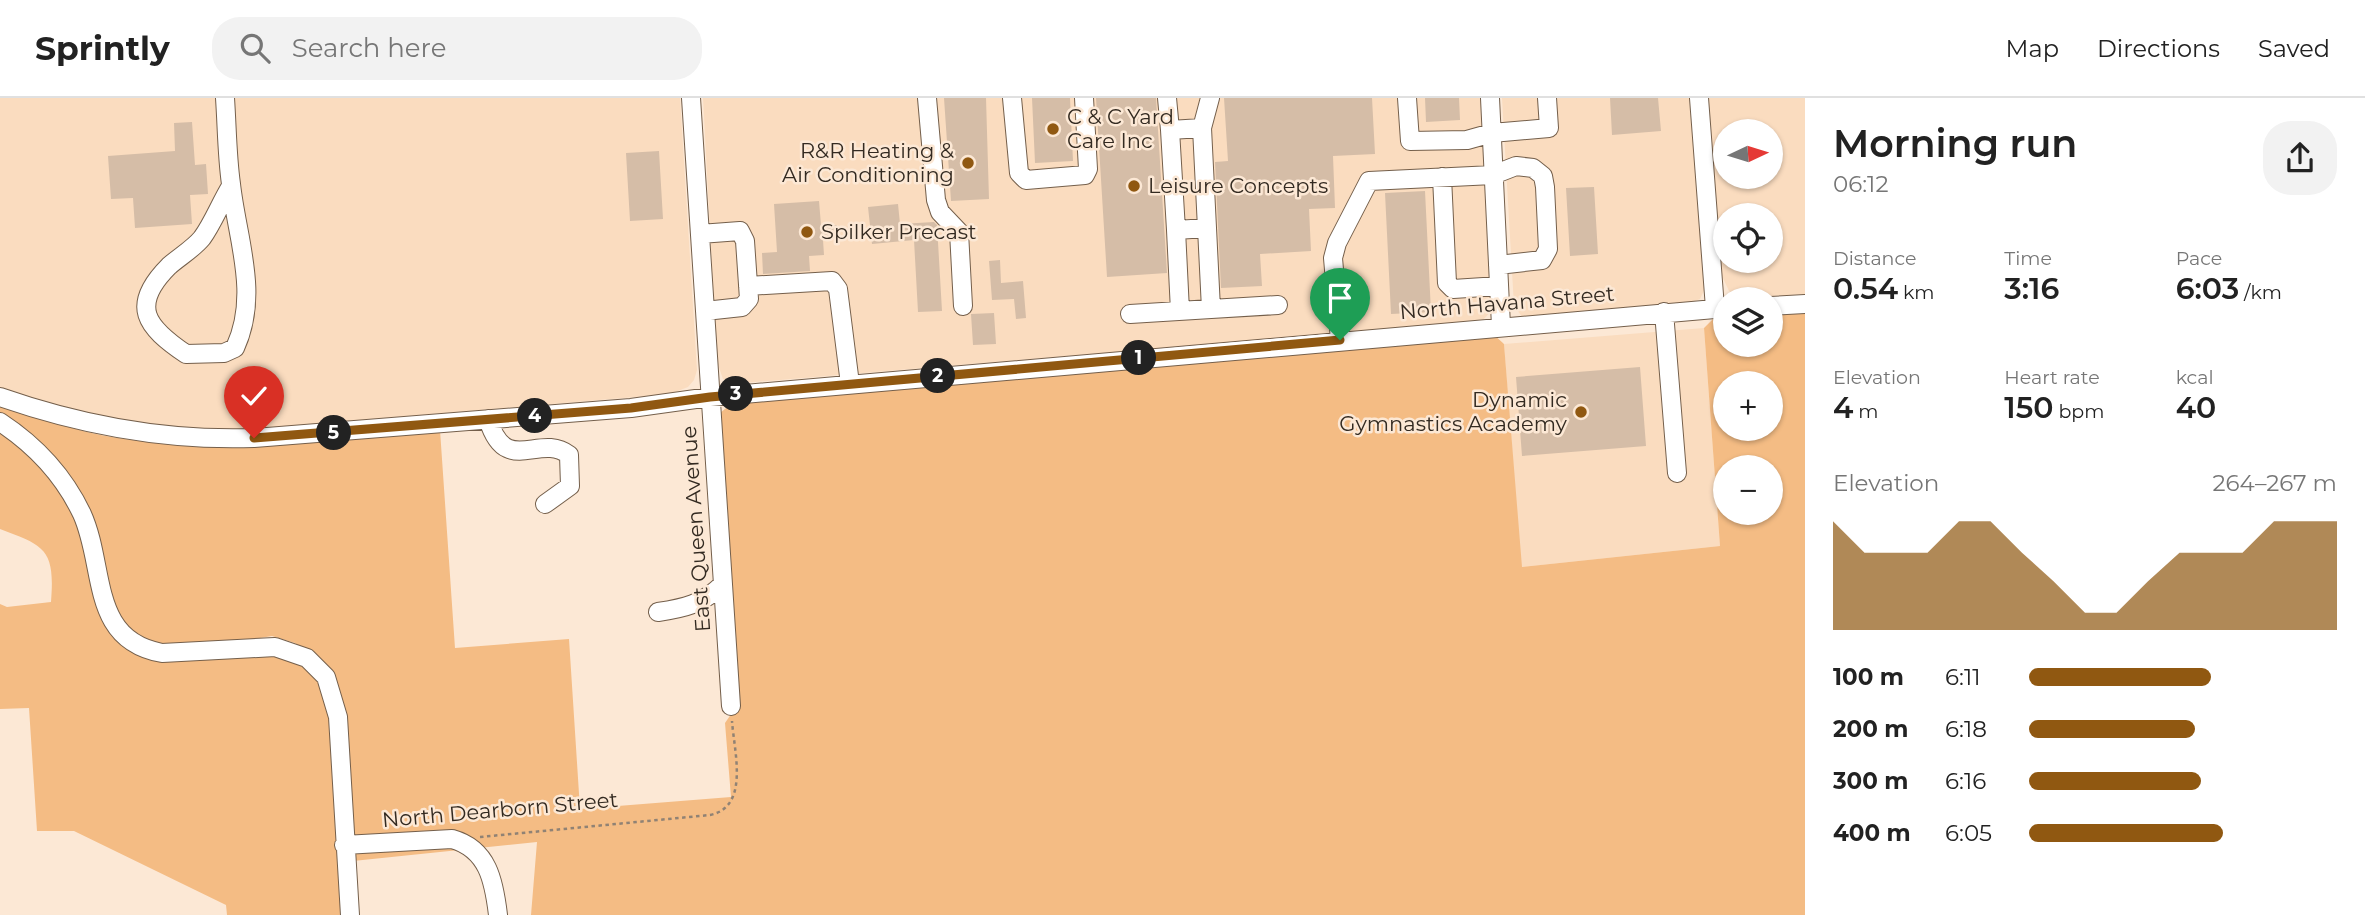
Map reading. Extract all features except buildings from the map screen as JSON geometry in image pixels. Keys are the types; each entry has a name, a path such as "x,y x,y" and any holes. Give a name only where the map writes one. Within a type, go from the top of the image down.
{"street":[{"path":"225,98 231,186 246,278 248,310 243,332 235,348 224,353 186,354 150,325 145,309 147,294 169,266 201,239 231,186"},
{"name":"East Queen Avenue","path":"691,98 731,706"},
{"path":"927,98 936,200 940,212 959,232 963,306"},
{"path":"1012,98 1019,173 1026,180 1085,175 1088,169 1084,98"},
{"path":"1167,98 1180,311"},
{"path":"1210,98 1202,128 1211,309"},
{"path":"1407,98 1410,141 1467,140 1492,133 1549,128 1547,98"},
{"path":"1490,98 1500,326"},
{"path":"1699,98 1718,287"},
{"path":"1170,130 1202,128"},
{"path":"1340,340 1333,258 1337,243 1369,181 1493,175 1516,166 1533,168 1543,176 1549,232 1548,249 1542,260 1498,265"},
{"path":"1442,177 1447,283 1453,289 1499,286"},
{"path":"1176,230 1207,228"},
{"path":"700,234 740,231 745,241 749,299 742,307 705,311"},
{"path":"748,286 832,281 838,289 850,384"},
{"path":"1783,305 1805,304"},
{"path":"1130,314 1278,305"},
{"name":"North Havana Street","path":"0,397 91,425 193,439 284,437 631,408 710,397 850,384 1713,308"},
{"path":"1664,312 1677,473"},
{"path":"488,419 493,435 505,447 515,452 556,447 569,455 570,486 545,504"},
{"path":"0,422 37,452 73,498 88,530 107,609 112,622 126,639 148,650 162,653 275,647 298,653 314,663 326,677 336,706 349,915"},
{"path":"658,612 692,606 708,599 722,585"},
{"name":"North Dearborn Street","path":"344,845 452,839 468,844 480,853 488,868 498,915"}],"path":[{"name":"North Dearborn Street","path":"480,837 717,814 732,803 736,781 731,706"}],"shaded area":[{"path":"0,98 680,98 697,370 694,380 688,387 670,394 208,433 124,425 0,388"},
{"path":"703,98 1482,98 1494,308 1482,321 732,384 723,379 717,362"},
{"path":"1502,98 1689,98 1708,282 1700,299 1688,304 1523,318 1514,306"},
{"path":"1708,98 1805,98 1805,294 1783,295 1783,287 1727,287 1722,273 1783,273 1783,203 1716,203 1715,189 1783,189 1783,119 1713,119 1713,162"},
{"path":"1805,309 1805,915 531,915 537,842 353,861 343,716 320,659 295,643 272,636 191,649 161,647 137,639 111,607 89,512 0,416 0,404 88,432 158,443 279,443 440,430 455,648 569,639 580,809 731,797 725,723 736,707 720,413 736,400 1492,333 1504,344 1522,567 1720,546 1718,525 1783,525 1783,455 1713,455 1704,328 1713,319 1713,357 1783,357 1783,311"},
{"path":"1704,328 1713,455 1713,525 1718,525 1720,546 1521,567 1504,344"},
{"path":"0,428 55,478 78,515 101,609 111,634 131,649 276,654 303,664 319,681 329,698 344,915 227,915 226,905 74,831 37,831 29,708 0,709 0,604 7,607 51,602 51,571 44,552 37,546 0,529"}],"place":[{"name":"C & C Yard Care Inc","path":"1053,129"},
{"name":"R&R Heating & Air Conditioning","path":"968,163"},
{"name":"Leisure Concepts","path":"1134,186"},
{"name":"Spilker Precast","path":"807,232"},
{"name":"Dynamic Gymnastics Academy","path":"1581,412"}],"route":[{"path":"254,438 631,408 710,397 1340,340"}]}
